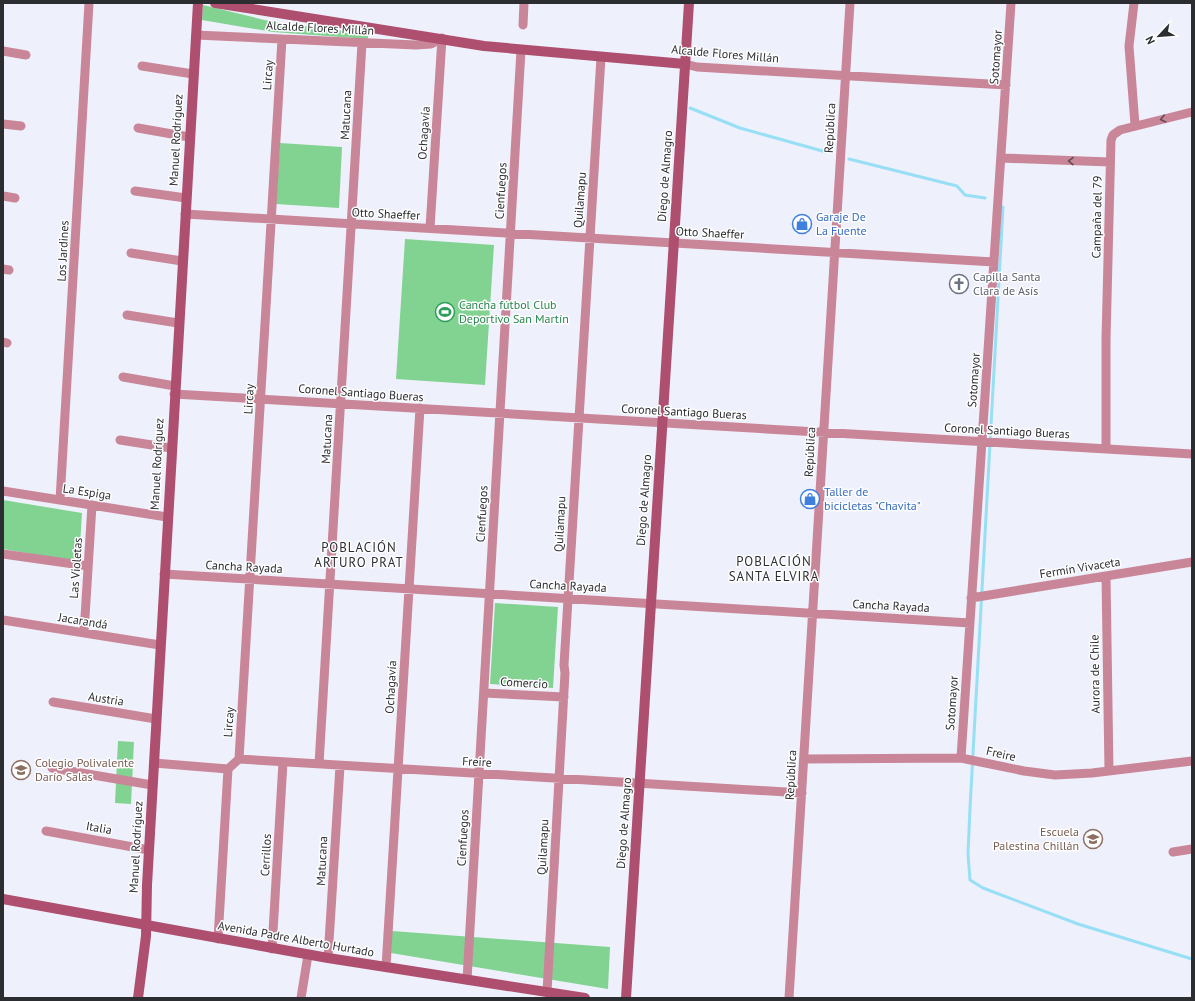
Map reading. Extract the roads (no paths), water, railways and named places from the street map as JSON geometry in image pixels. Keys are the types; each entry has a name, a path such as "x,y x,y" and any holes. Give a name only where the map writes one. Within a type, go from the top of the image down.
{"street":[{"name":"Los Jardines","path":"60,500 89,3"},
{"name":"Manuel Rodríguez","path":"138,998 146,926 152,784 174,390 198,3"},
{"name":"Alcalde Flores Millán","path":"215,3 522,50 845,76 1006,85"},
{"path":"523,25 524,3"},
{"name":"Diego de Almagro","path":"626,998 688,3"},
{"name":"República","path":"789,998 850,3"},
{"name":"Sotomayor","path":"961,758 970,623 980,597 984,442 1011,3"},
{"path":"1134,3 1129,46 1135,125 1192,112"},
{"name":"Alcalde Flores Millán","path":"196,36 423,45 442,38"},
{"name":"Ochagavía","path":"430,228 442,38"},
{"name":"Lircay","path":"239,760 282,39"},
{"name":"Matucana","path":"319,764 362,43"},
{"name":"Cienfuegos","path":"467,980 522,50"},
{"path":"3,51 26,55"},
{"name":"Quilamapu","path":"547,992 564,697 568,599 601,57"},
{"path":"142,66 193,74"},
{"path":"3,124 21,126"},
{"name":"Campaña del 79","path":"1106,448 1106,324 1111,140 1113,135 1120,130 1135,125"},
{"path":"138,128 189,137"},
{"path":"1001,158 1110,162"},
{"path":"135,191 186,198"},
{"path":"3,196 15,198"},
{"name":"Otto Shaeffer","path":"185,214 994,262"},
{"path":"131,253 182,261"},
{"path":"127,315 178,323"},
{"name":"Coronel Santiago Bueras","path":"123,377 174,390 261,398 1192,454"},
{"name":"Ochagavía","path":"386,967 420,408"},
{"path":"120,440 171,448"},
{"name":"La Espiga","path":"3,491 168,517"},
{"name":"Las Violetas","path":"84,633 92,505"},
{"path":"3,554 88,566"},
{"name":"Fermín Vivaceta","path":"980,597 1192,562"},
{"name":"Cancha Rayada","path":"164,574 970,623"},
{"name":"Aurora de Chile","path":"1106,576 1109,771"},
{"name":"Jacarandá","path":"3,620 160,645"},
{"name":"Comercio","path":"484,693 564,697"},
{"name":"Austria","path":"53,702 156,719"},
{"name":"Freire","path":"804,759 961,758 981,761 1024,772 1074,775 1192,761"},
{"path":"154,763 228,769 239,760"},
{"name":"Freire","path":"239,760 802,794"},
{"name":"Cerrillos","path":"272,948 283,762"},
{"name":"Matucana","path":"328,958 340,766"},
{"path":"52,768 152,784"},
{"path":"218,939 228,769"},
{"name":"Italia","path":"46,831 149,850"},
{"path":"1173,852 1192,849"},
{"name":"Avenida Padre Alberto Hurtado","path":"3,899 308,955 585,998"},
{"path":"301,998 308,955"}],"waterway":[{"path":"690,108 740,128 826,152"},
{"path":"849,159 957,186 965,195 985,198"},
{"path":"1003,207 970,808 968,854 970,880 983,888 1078,924 1192,959"}],"place":[{"name":"Garaje De La Fuente","path":"802,224"},
{"name":"Capilla Santa Clara de Asís","path":"959,284"},
{"name":"Cancha fútbol Club Deportivo San Martín","path":"445,312"},
{"name":"Taller de bicicletas \"Chavita\"","path":"810,499"},
{"name":"Colegio Polivalente Darío Salas","path":"21,770"},
{"name":"Escuela Palestina Chillán","path":"1093,839"}],"district":[{"name":"POBLACIÓN ARTURO PRAT","path":"359,554"},
{"name":"POBLACIÓN SANTA ELVIRA","path":"774,568"}]}
